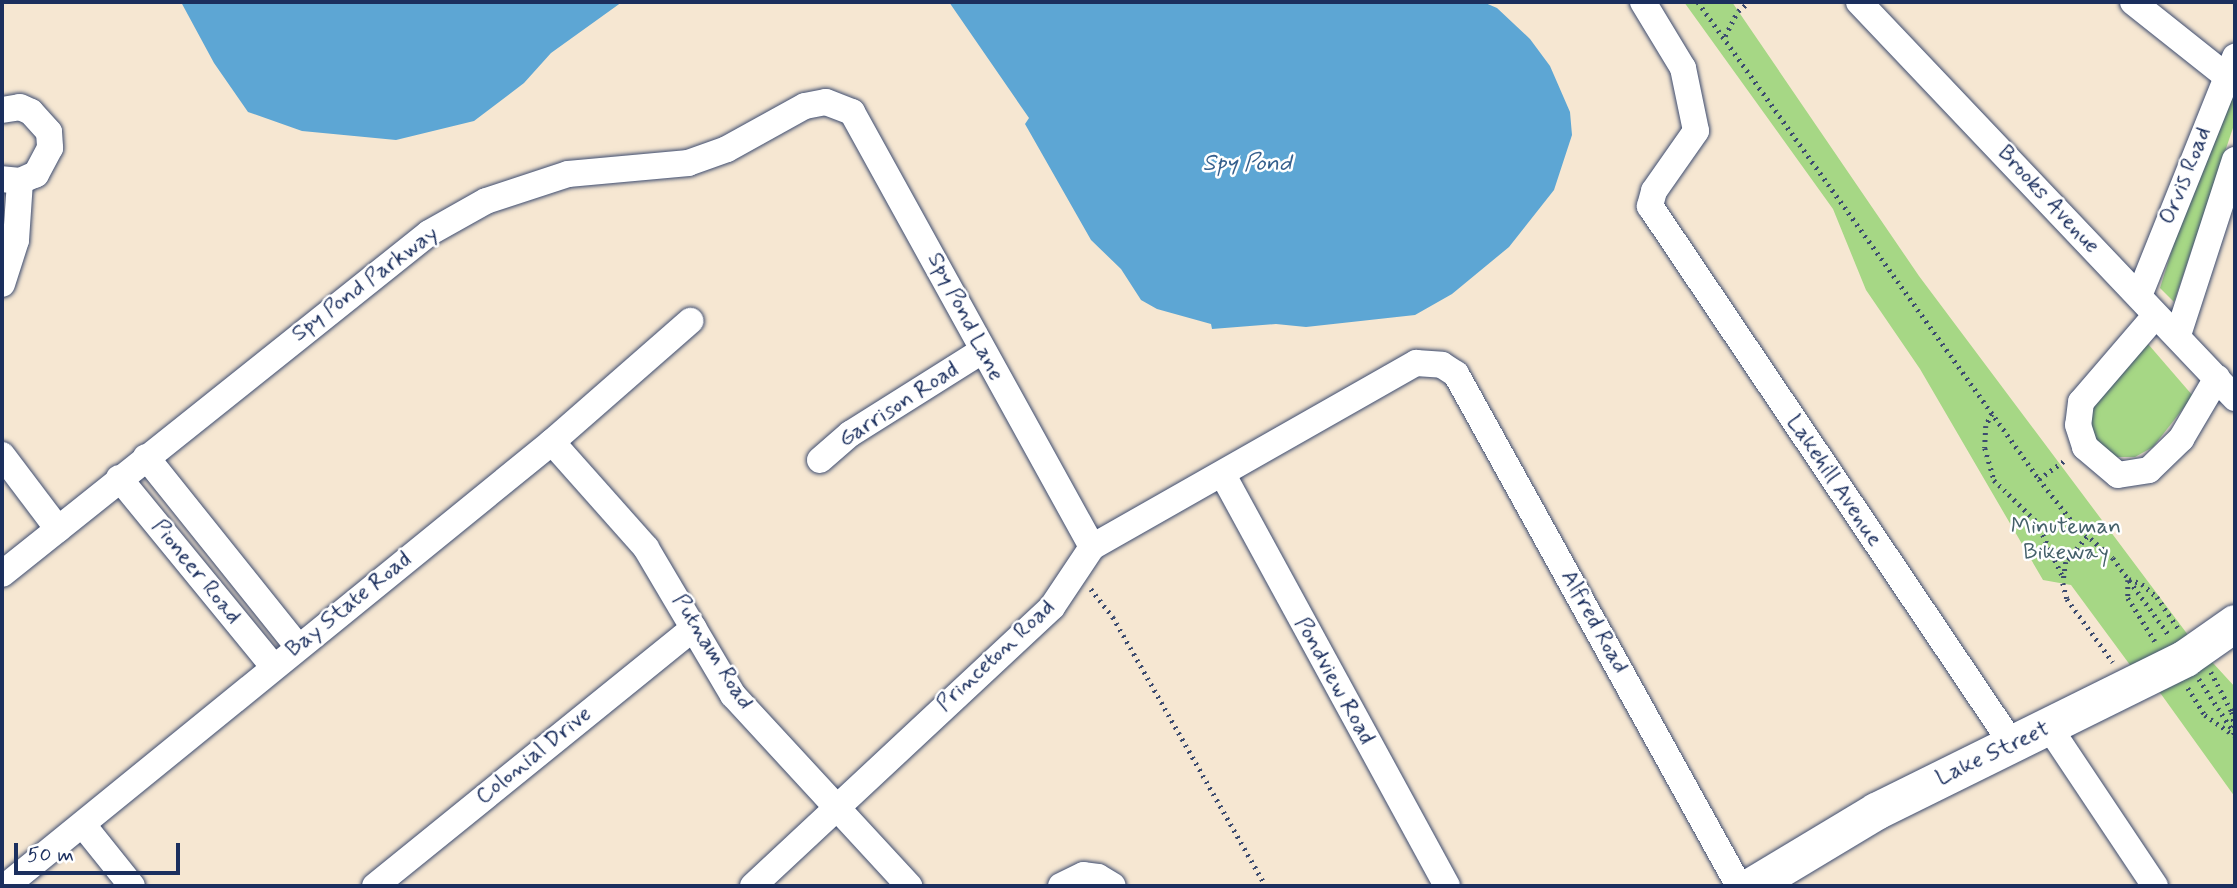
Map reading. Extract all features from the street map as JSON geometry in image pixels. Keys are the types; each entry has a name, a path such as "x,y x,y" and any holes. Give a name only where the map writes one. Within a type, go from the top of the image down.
{"main road":[{"name":"Lake Street","path":"1757,884 1876,811 2185,658 2235,623"}],"street":[{"name":"Lakehill Avenue","path":"1643,2 1683,68 1696,131 1650,199 1657,218 2011,744"},
{"name":"Brooks Avenue","path":"1859,2 2235,398"},
{"path":"2133,2 2232,71"},
{"name":"Orvis Road","path":"2085,447 2078,425 2081,402 2147,306 2232,71"},
{"name":"Spy Pond Lane","path":"826,102 852,112 935,258 980,352 1092,548"},
{"name":"Spy Pond Parkway","path":"2,574 394,257 486,201 568,174 688,163 727,149 805,106 826,102"},
{"path":"2,110 20,107 32,112 48,132 45,163 11,180 16,240 2,284"},
{"name":"Orvis Road","path":"2178,335 2235,160"},
{"name":"Bay State Road","path":"6,886 273,666 552,442 690,321"},
{"name":"Garrison Road","path":"820,460 850,434 980,352"},
{"name":"Princeton Road","path":"753,886 1052,607 1092,548 1223,475 1398,370 1416,363 1442,365"},
{"name":"Alfred Road","path":"1442,365 1456,374 1757,884"},
{"path":"2085,447 2118,475 2148,470 2181,439 2217,379"},
{"name":"Putnam Road","path":"552,442 626,523 694,628 733,695 835,810 909,886"},
{"path":"2,455 58,528"},
{"name":"Pioneer Road","path":"146,457 298,647"},
{"name":"Pondview Road","path":"1223,475 1447,886"},
{"name":"Pioneer Road","path":"118,478 273,666"},
{"name":"Colonial Drive","path":"375,886 694,628"},
{"path":"2049,727 2155,886"},
{"path":"83,825 132,886"},
{"path":"1061,886 1084,876 1098,877 1113,886"}],"path":[{"path":"1698,2 1726,36 2039,479 2075,525 2113,558 2170,636"},
{"path":"1726,36 1738,11 1749,2"},
{"path":"1992,414 1984,448 1994,480 2037,522 2062,575 2067,599 2115,667"},
{"path":"2039,479 2085,447"},
{"path":"2062,575 2068,560 2087,537"},
{"path":"1076,570 1113,617 1266,886"},
{"path":"2128,579 2142,584 2157,597 2181,632"},
{"path":"2128,579 2128,598 2156,641"},
{"path":"2208,667 2232,712 2235,728"},
{"path":"2195,673 2235,735"},
{"path":"2183,681 2204,715 2218,729 2235,735"}],"green space":[{"name":"Minuteman Bikeway","path":"1684,2 1732,2 1919,276 2191,639 2235,687 2235,797 2161,694 2133,669 2071,585 2043,580 1920,369 1866,290 1833,209"},
{"path":"2230,96 2235,97 2235,122 2174,302 2160,288 2186,205"},
{"path":"2142,337 2193,396 2153,447 2135,457 2112,457 2093,444 2090,401"}],"water":[{"path":"181,2 622,2 551,53 524,83 474,121 396,140 302,131 248,112 214,63"},
{"name":"Spy Pond","path":"949,2 1483,2 1497,8 1530,39 1550,66 1570,112 1572,135 1554,190 1509,247 1452,294 1415,315 1306,327 1276,324 1212,329 1211,324 1157,309 1141,300 1121,269 1091,240 1025,124 1029,118"}]}
